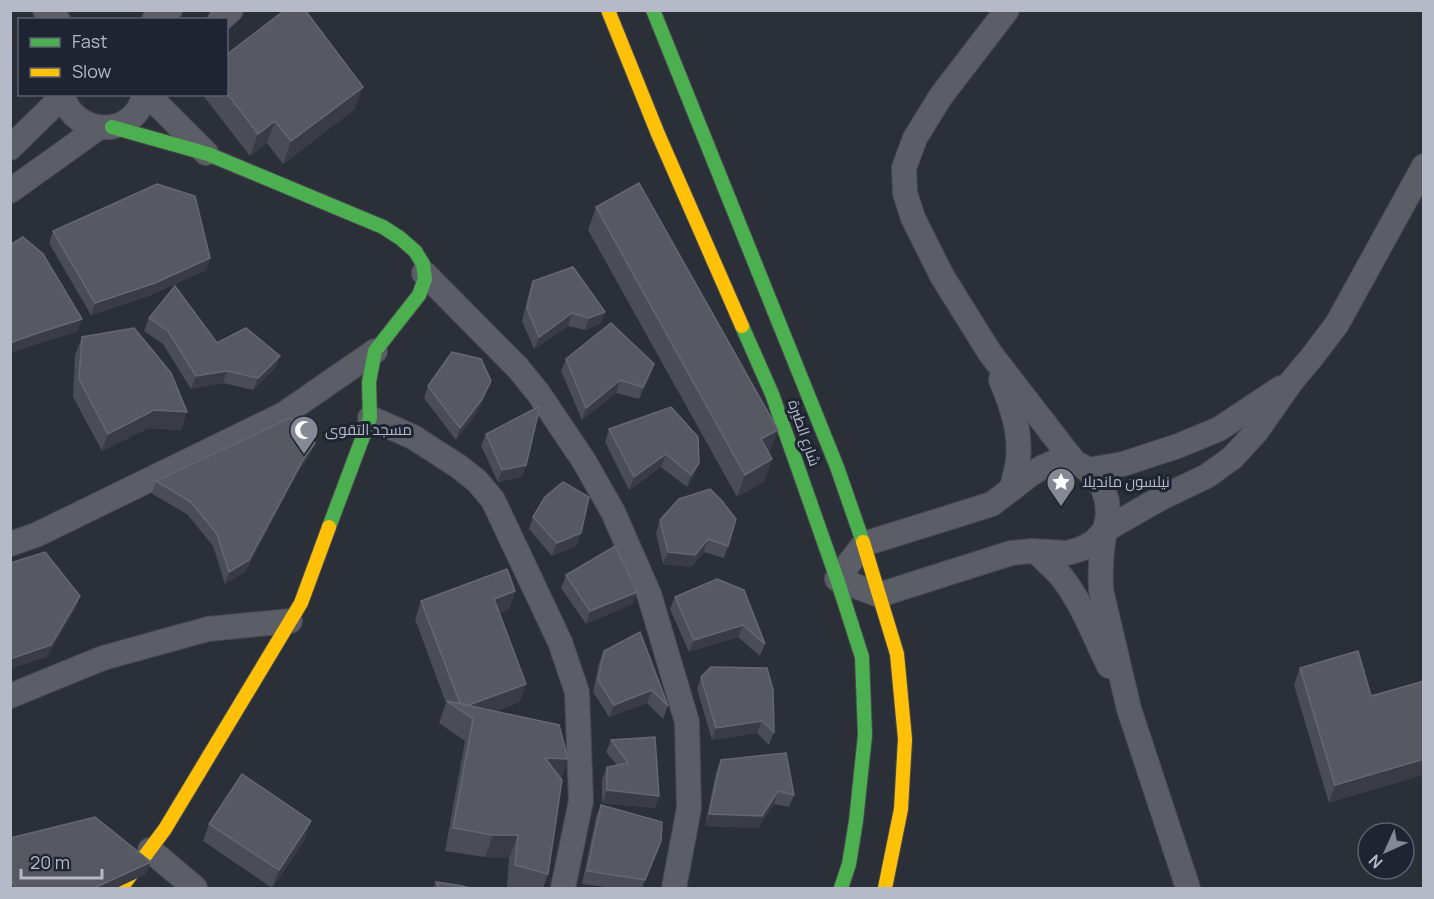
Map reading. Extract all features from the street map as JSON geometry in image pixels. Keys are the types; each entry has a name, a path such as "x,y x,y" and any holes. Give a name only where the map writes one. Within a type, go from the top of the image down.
{"main road":[{"name":"شارع الطيرة","path":"608,10 658,134 772,394 862,657 865,735 855,831 849,864 841,888"},
{"name":"شارع الطيرة","path":"653,10 837,467 864,544 897,654 905,739 901,809 885,888"},
{"path":"105,127 208,154 383,227 415,251 423,264 425,279 419,295 375,351 369,382 370,418 301,603 165,829 121,888"}],"street":[{"path":"157,18 170,10"},
{"path":"1007,10 941,96 915,138 904,168 905,192 913,218 942,276 990,353 1081,466"},
{"path":"10,148 62,96 72,115 84,123 105,127"},
{"path":"10,191 105,127 126,122 137,112 145,96"},
{"path":"147,96 208,154"},
{"path":"1188,888 1129,709 1101,590 1101,554 1105,530 1108,515 1103,488 1094,475 1070,461 1055,462 1031,474 993,504 864,544 837,579 879,595 1011,553 1067,553 1094,542 1105,530 1161,498 1207,476 1232,458 1256,432 1291,382 1337,324 1424,166"},
{"path":"424,273 518,368 539,394 584,461 614,512 649,594 687,722 689,808 674,888"},
{"path":"10,544 36,534 284,414 375,351"},
{"path":"990,353 1013,410 1019,440 1018,460 1012,488"},
{"path":"1081,466 1123,464 1178,446 1219,429 1291,382"},
{"path":"370,418 413,437 477,481 493,500 560,642 577,692 581,801 563,888"},
{"path":"1037,552 1060,575 1072,593 1129,709"},
{"path":"10,696 103,658 208,629 290,621"},
{"path":"150,850 195,888"}],"building":[{"path":"285,10 305,10 363,87 291,141 275,121 258,134 228,95 228,53"},
{"path":"639,183 778,430 761,439 772,459 745,475 596,207"},
{"path":"157,184 195,196 210,258 155,283 95,303 53,231"},
{"path":"23,237 43,254 82,319 10,343 10,245"},
{"path":"573,267 605,312 589,318 572,313 539,337 527,308 533,281"},
{"path":"175,286 217,343 246,328 280,356 258,378 227,371 196,376 168,331 149,318"},
{"path":"611,323 654,364 643,387 620,380 586,408 566,359"},
{"path":"134,328 171,373 187,412 154,410 108,434 79,379 82,337"},
{"path":"452,352 481,359 491,381 482,399 460,428 428,386"},
{"path":"540,406 526,465 502,470 486,434"},
{"path":"671,407 698,437 699,463 691,475 666,454 634,477 609,429"},
{"path":"290,418 315,443 303,460 249,560 229,572 217,534 191,502 156,481"},
{"path":"563,482 589,497 581,533 557,543 533,517 545,497"},
{"path":"710,489 736,519 728,546 708,539 695,555 668,552 660,520 679,499"},
{"path":"615,546 637,592 590,611 566,575"},
{"path":"45,552 80,596 51,645 10,659 10,563"},
{"path":"507,569 515,591 494,599 526,684 469,705 460,703 421,601"},
{"path":"717,579 744,590 765,644 743,625 694,640 675,597"},
{"path":"640,632 668,706 652,690 614,705 598,680 604,651"},
{"path":"1358,651 1371,696 1424,681 1424,759 1335,785 1300,668"},
{"path":"711,667 767,668 773,690 774,732 762,721 716,728 701,677"},
{"path":"447,701 559,725 568,759 545,758 562,780 548,874 515,865 518,835 493,835 453,828 473,719"},
{"path":"655,737 659,796 607,790 607,767 628,763 611,740"},
{"path":"786,753 794,795 778,791 762,816 709,814 721,760"},
{"path":"242,774 311,821 279,870 209,824"},
{"path":"601,805 662,822 661,841 645,880 587,871"},
{"path":"95,817 151,862 94,888 17,888 10,879 10,838"},
{"path":"436,882 457,885 471,888 439,888"}],"traffic: fast":[{"path":"653,10 837,467 863,542"},
{"path":"112,127 208,154 383,227 415,251 423,264 425,279 419,295 375,351 369,382 370,418 329,527"},
{"path":"742,326 772,394 862,657 865,735 856,821 849,864 841,888"}],"traffic: slow":[{"path":"608,10 658,134 742,326"},
{"path":"121,888 165,829 301,603 329,527"},
{"path":"863,542 897,654 905,739 901,809 885,888"}],"place":[{"name":"مسجد التقوى","path":"304,456"},
{"name":"نيلسون مانديلا","path":"1061,508"}]}
